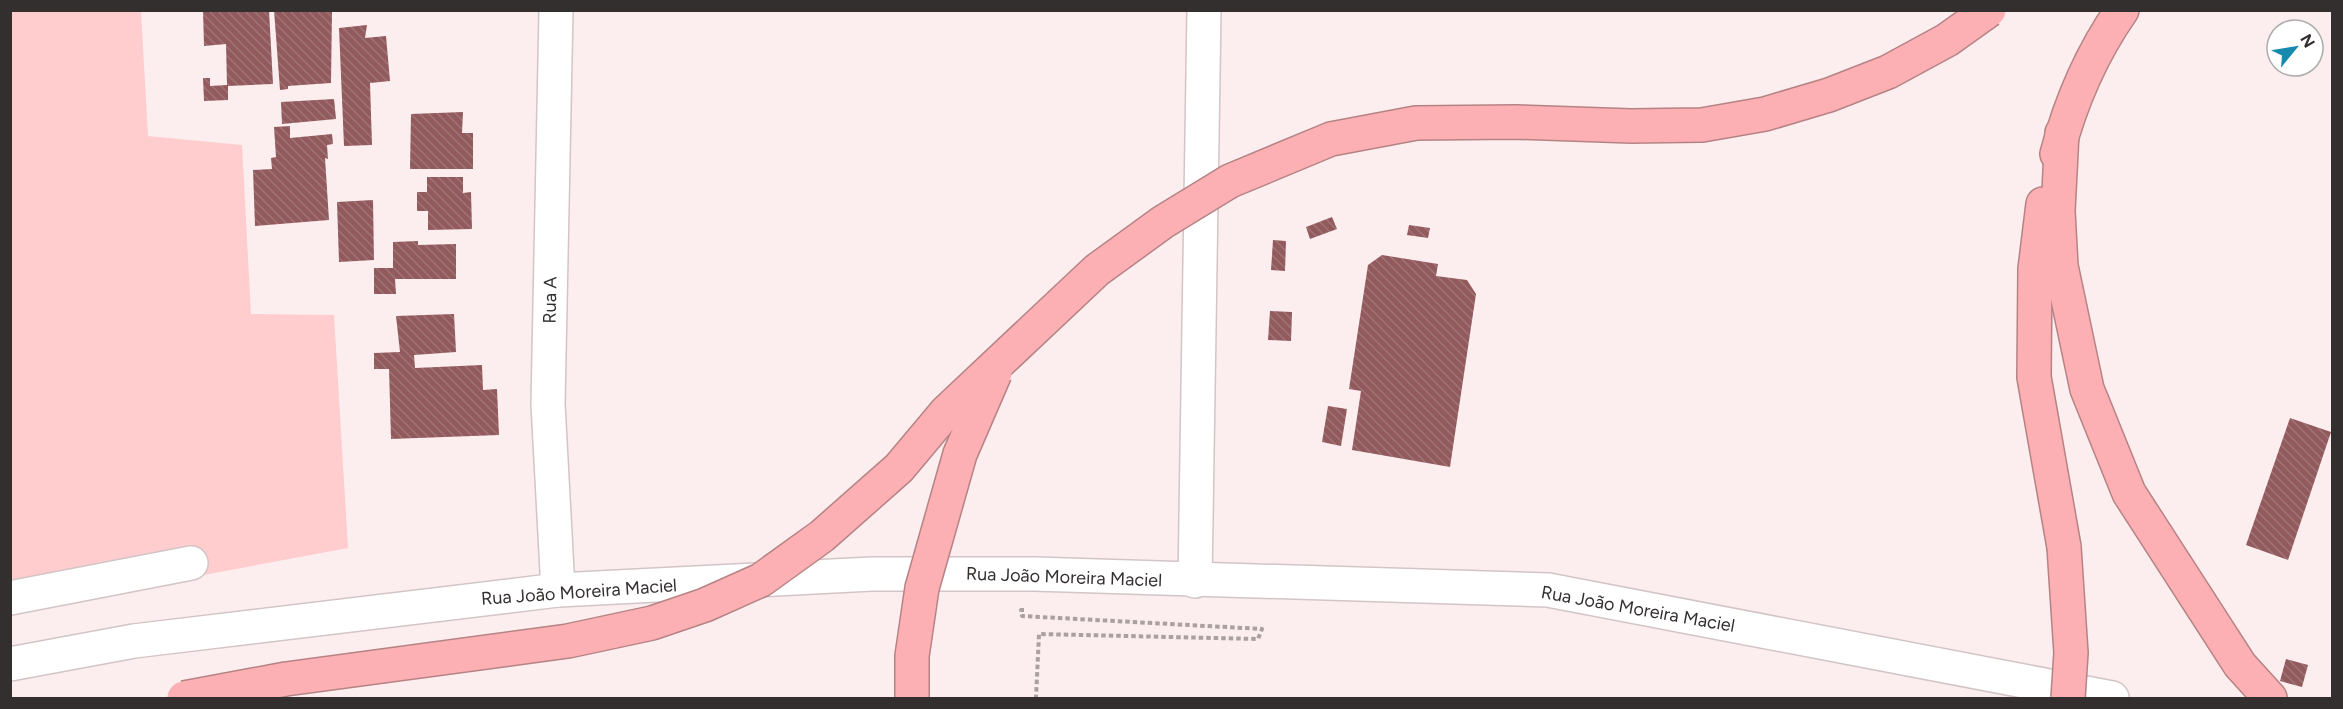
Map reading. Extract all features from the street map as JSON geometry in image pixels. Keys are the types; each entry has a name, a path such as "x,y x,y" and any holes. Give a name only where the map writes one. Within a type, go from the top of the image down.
{"highway":[{"path":"184,699 286,679 568,640 652,623 705,605 761,580 822,536 899,468 946,412 1097,270 1163,222 1230,181 1331,139 1416,123 1515,122 1666,126 1702,125 1765,114 1829,95 1888,72 1947,40 1989,10"},
{"path":"2068,699 2071,653 2064,547 2034,377 2035,269 2042,208 2062,133 2078,89 2122,10"},
{"path":"2062,133 2058,211 2061,266 2087,389 2129,493 2240,665 2270,699"},
{"path":"912,699 912,656 922,588 960,454 999,363"}],"street":[{"name":"Rua A","path":"556,10 548,404 558,590"},
{"path":"1195,581 1204,10"},
{"path":"10,598 191,563"},
{"name":"Rua João Moreira Maciel","path":"10,664 134,641 558,590 872,573 1034,574 1195,581 1548,590 2112,699"}],"path":[{"path":"1033,610 1021,610 1022,616 1262,629 1258,639 1039,634 1036,699"}],"shaded area":[{"path":"11,11 141,11 148,136 242,145 251,314 334,315 348,548 11,611"}],"building":[{"path":"203,10 269,10 273,84 228,86 228,100 204,101 203,78 210,78 210,86 227,85 226,44 204,46"},
{"path":"274,10 332,12 331,83 288,86 288,89 280,90"},
{"path":"367,25 365,38 386,36 390,81 370,83 372,145 344,146 339,28"},
{"path":"334,99 336,119 282,124 281,102"},
{"path":"463,112 462,133 473,133 473,169 410,169 411,114"},
{"path":"290,126 290,138 332,134 333,144 327,145 328,159 325,158 329,220 255,226 253,170 272,169 271,158 276,157 274,127"},
{"path":"427,177 463,177 463,193 471,192 472,229 428,230 428,211 417,211 417,192 427,192"},
{"path":"373,200 374,260 339,262 337,202"},
{"path":"1332,217 1337,229 1310,239 1306,227"},
{"path":"1409,225 1430,228 1428,238 1407,235"},
{"path":"1273,240 1286,241 1285,271 1271,270"},
{"path":"418,241 418,245 456,244 456,279 395,279 396,294 374,294 374,268 393,268 393,242"},
{"path":"1382,255 1438,264 1436,276 1467,280 1476,294 1450,467 1352,450 1361,391 1349,389 1368,265"},
{"path":"1270,311 1292,312 1291,341 1268,340"},
{"path":"454,314 456,352 414,355 415,368 482,365 483,390 497,389 499,435 391,439 389,369 374,369 374,353 400,352 396,316"},
{"path":"1328,406 1347,409 1341,446 1322,442"},
{"path":"2290,418 2331,432 2288,560 2246,545"},
{"path":"2286,659 2308,665 2302,687 2280,681"}]}
